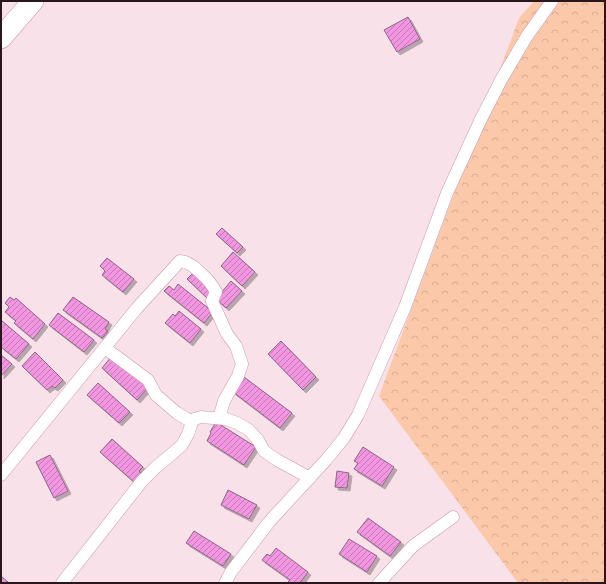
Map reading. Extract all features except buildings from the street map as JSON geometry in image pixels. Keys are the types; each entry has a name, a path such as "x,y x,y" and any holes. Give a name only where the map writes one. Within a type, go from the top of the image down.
{"highway":[{"path":"3,32 33,1"}],"street":[{"path":"225,583 231,572 269,522 310,478 344,438 358,415 405,307 447,193 481,119 526,36 552,1"},
{"path":"1,475 138,308 180,261 189,263 213,286 216,292 212,301 227,334 236,346 242,364 238,376 224,402 219,418"},
{"path":"105,348 148,380 156,395 177,413 192,422"},
{"path":"62,583 142,481 182,445 192,422 194,419 201,416 219,418 237,423 249,430 264,450 277,460 310,478"},
{"path":"379,583 413,546 453,517"}],"green space":[{"path":"534,1 605,1 605,583 518,583 379,396 519,18"}]}
